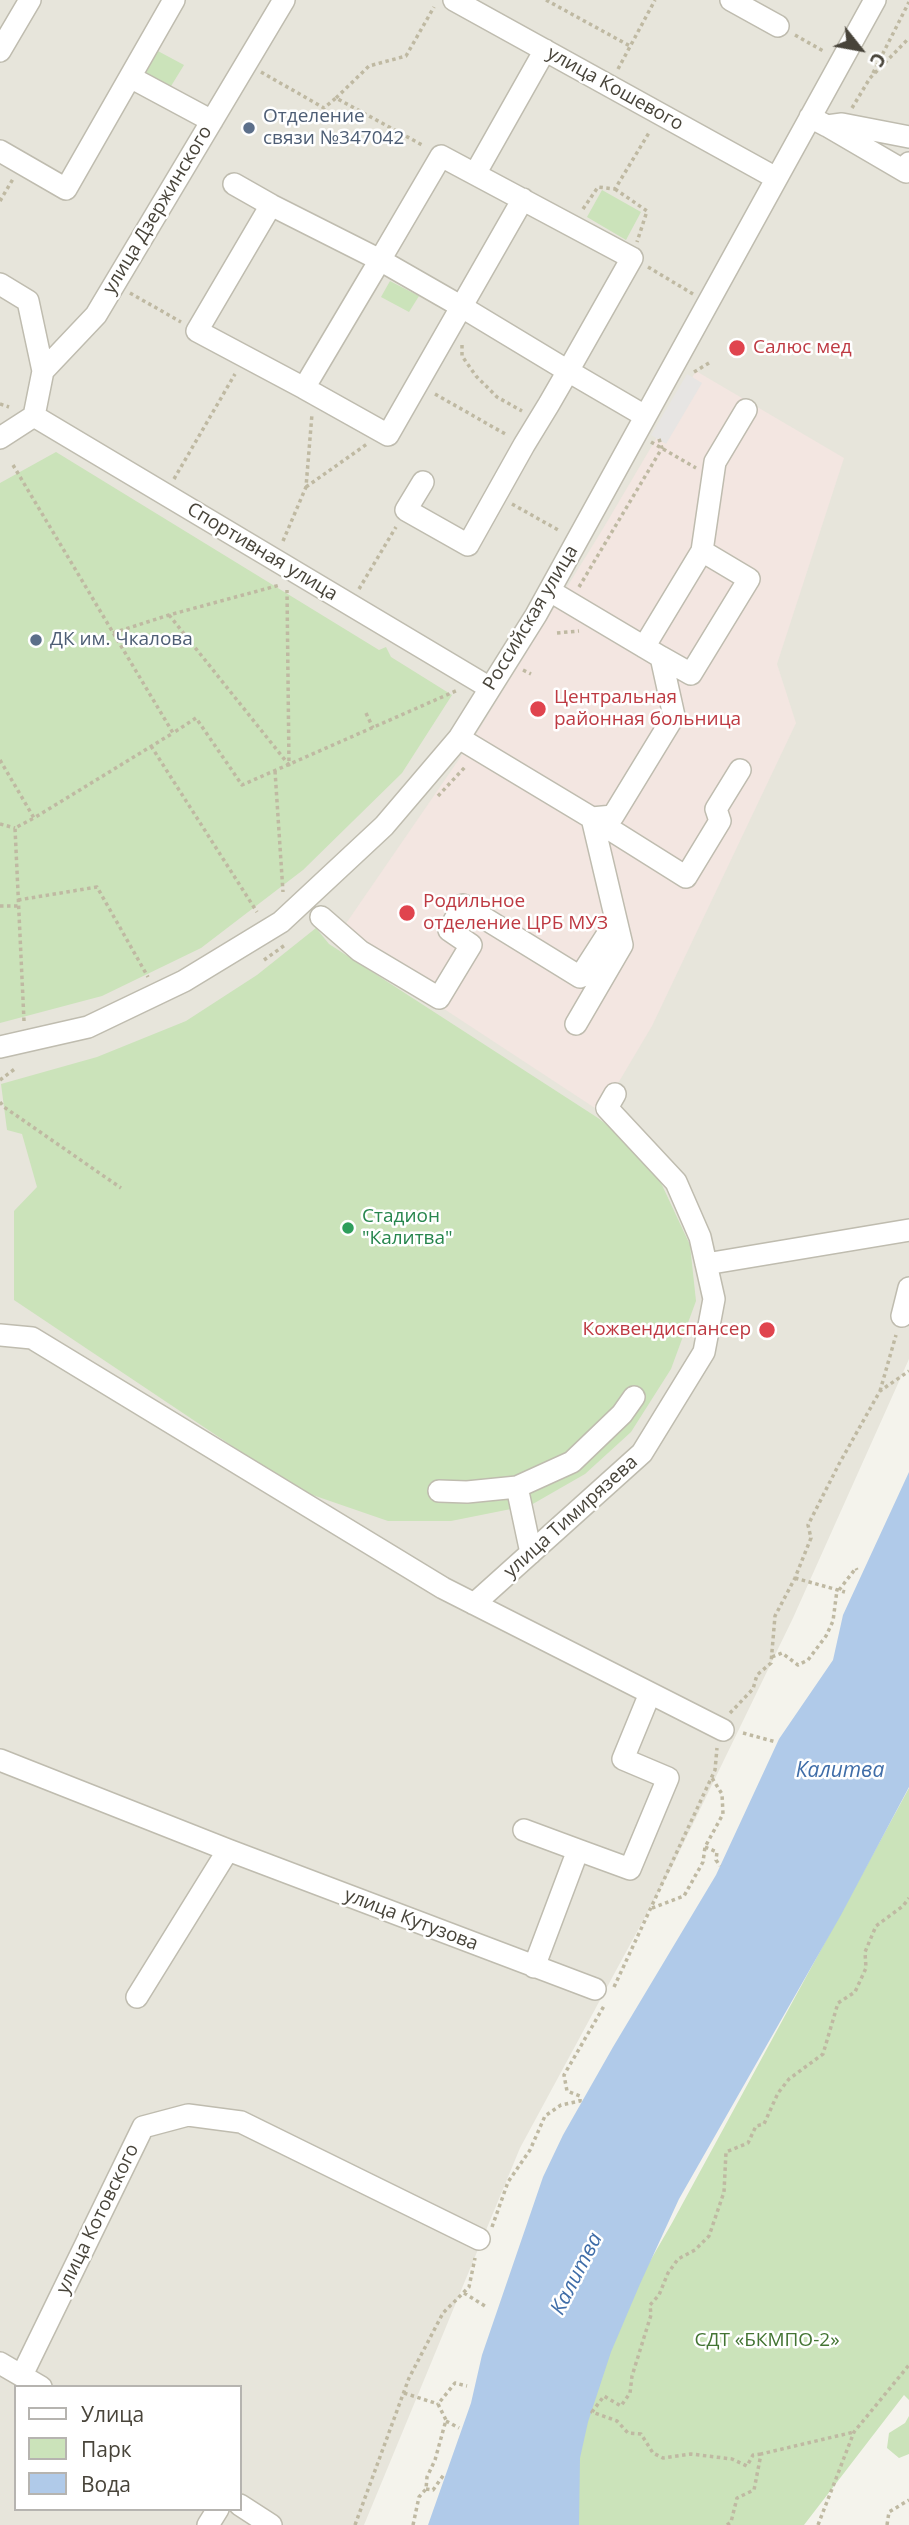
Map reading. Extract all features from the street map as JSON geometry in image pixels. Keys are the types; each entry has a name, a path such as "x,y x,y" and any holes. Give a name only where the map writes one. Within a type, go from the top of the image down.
{"street":[{"path":"0,51 30,0"},
{"path":"0,151 66,189 174,0"},
{"name":"улица Дзержинского","path":"43,371 96,315 284,0"},
{"name":"улица Кошевого","path":"454,0 490,9 545,50 776,178"},
{"path":"731,0 778,26"},
{"name":"Российская улица","path":"0,1047 88,1027 184,981 281,922 384,826 459,738 550,591 776,178 826,122 876,0"},
{"path":"475,174 545,50"},
{"path":"130,77 212,121"},
{"path":"826,122 909,137"},
{"path":"826,122 906,172 909,163"},
{"path":"309,391 380,260 441,156 632,258 468,545 406,510 424,482"},
{"path":"234,184 380,260 568,371 641,424"},
{"path":"271,205 197,331 388,435 523,199"},
{"path":"0,284 28,300 43,371 34,416 0,438"},
{"path":"592,818 613,816 674,716 653,652 702,551 715,462 746,410"},
{"name":"Спортивная улица","path":"34,416 490,688"},
{"path":"550,591 691,674 749,579 702,551"},
{"path":"459,738 686,877 720,821 716,809 740,770"},
{"path":"576,1024 622,945 592,818"},
{"path":"321,917 360,951 439,998 471,945 449,930 463,905 580,977 616,921"},
{"name":"улица Тимирязева","path":"474,1604 642,1453 704,1352 714,1299 700,1237 676,1182 607,1108 615,1094"},
{"path":"706,1264 909,1230"},
{"path":"902,1316 909,1288"},
{"path":"0,1335 32,1338 431,1581 720,1729"},
{"path":"439,1491 467,1492 517,1487 572,1462 622,1414 634,1397"},
{"path":"517,1487 531,1553"},
{"path":"524,1830 630,1869 668,1778 623,1759 646,1703"},
{"name":"улица Кутузова","path":"0,1760 595,1989"},
{"path":"137,1997 228,1850"},
{"path":"534,1967 578,1850"},
{"name":"улица Котовского","path":"22,2375 143,2127 188,2115 241,2122 482,2241"},
{"path":"0,2364 38,2385"},
{"path":"242,2506 271,2525"}],"path":[{"path":"546,0 630,46"},
{"path":"618,69 655,0"},
{"path":"870,78 909,2"},
{"path":"258,70 324,108 369,66 406,56 434,6"},
{"path":"778,26 832,56"},
{"path":"826,122 909,37"},
{"path":"336,98 441,156"},
{"path":"615,189 652,129"},
{"path":"0,201 22,164"},
{"path":"572,226 598,187 615,189 647,211 632,258 698,297"},
{"path":"125,290 197,331"},
{"path":"460,309 462,356 476,376 497,397 530,419"},
{"path":"173,481 244,358"},
{"path":"418,384 524,445"},
{"path":"282,545 306,487 309,391"},
{"path":"0,404 9,407"},
{"path":"641,424 662,448 713,478"},
{"path":"306,487 372,441 388,435"},
{"path":"570,602 662,448"},
{"path":"13,465 173,733"},
{"path":"496,494 562,532"},
{"path":"359,590 406,510"},
{"path":"113,633 287,583 289,765"},
{"path":"169,615 289,765"},
{"path":"0,824 15,828 34,818 196,718 242,785 461,688"},
{"path":"366,713 373,728"},
{"path":"151,746 257,912"},
{"path":"0,760 34,818"},
{"path":"275,771 282,892"},
{"path":"15,828 25,1023"},
{"path":"18,900 97,887 149,979"},
{"path":"0,906 18,906"},
{"path":"0,1080 16,1068"},
{"path":"0,1102 121,1188"},
{"path":"355,2525 409,2378 443,2313 469,2287 472,2265 508,2182 530,2150 545,2116 561,2105 580,2101 580,2096 568,2091 564,2075 609,1997 712,1777 720,1729 753,1689 757,1675 771,1663 775,1616 795,1578 811,1538 808,1525 880,1391 902,1316"},
{"path":"880,1391 909,1371"},
{"path":"772,1657 782,1653 798,1665 808,1660 826,1636 833,1621 838,1590 856,1568 858,1570"},
{"path":"795,1578 845,1592"},
{"path":"833,1621 840,1622"},
{"path":"720,1729 776,1742"},
{"path":"651,1908 684,1896 703,1863 705,1847 723,1814 722,1794 712,1777"},
{"path":"705,1847 717,1852 716,1860 720,1866"},
{"path":"855,2432 754,2455 747,2466 732,2459 691,2454 663,2458 653,2453 641,2434 628,2433 617,2421 592,2412 604,2396 621,2406 630,2393 632,2376 651,2315 650,2305 659,2295 667,2273 678,2259 695,2250 709,2236 724,2192 726,2152 748,2143 755,2126 764,2124 778,2093 789,2079 823,2054 838,2003 855,1992 866,1968 865,1952 876,1926 903,1906 909,1898"},
{"path":"464,2293 485,2306"},
{"path":"818,2525 855,2432 909,2365"},
{"path":"438,2404 455,2383 467,2386"},
{"path":"404,2393 438,2404 446,2421 458,2428"},
{"path":"413,2525 419,2497 426,2489 427,2477 435,2460 446,2421"},
{"path":"727,2525 731,2522 737,2498 754,2490 761,2454"},
{"path":"426,2489 433,2490 445,2473"},
{"path":"887,2525 889,2512 909,2500"}],"shaded area":[{"path":"0,0 909,0 909,1359 793,1618 672,1867 520,2148 364,2525 0,2525"},
{"path":"696,371 844,458 777,664 796,723 652,1026 601,1112 336,938 475,736"},
{"path":"687,374 702,383 666,444 651,435"}],"green space":[{"path":"156,50 184,65 168,91 141,76"},
{"path":"602,190 641,212 626,240 587,217"},
{"path":"390,281 419,296 409,312 381,297"},
{"path":"56,452 379,650 386,647 391,657 452,695 402,773 303,870 201,948 102,996 0,1023 0,483"},
{"name":"Стадион \"Калитва\"","path":"316,928 329,944 598,1118 629,1142 655,1170 690,1245 696,1301 671,1369 631,1432 585,1474 531,1505 451,1521 388,1521 298,1490 14,1300 14,1211 37,1187 22,1134 7,1130 1,1084 97,1057 186,1021 257,975"},
{"name":"СДТ «БКМПО-2»","path":"909,1788 909,2400 904,2395 804,2525 574,2525 580,2418 609,2332 672,2223"},
{"path":"909,2416 909,2454 899,2458 887,2448 889,2433 905,2423"}],"water":[{"name":"Калитва","path":"909,1472 909,1787 841,1915 679,2199 640,2284 611,2352 588,2422 580,2458 579,2525 428,2525 471,2403 482,2355 543,2177 563,2135 613,2047 716,1875 779,1739 833,1660 843,1615"}],"place":[{"name":"Отделение связи №347042","path":"249,128"},
{"name":"Салюc мед","path":"737,348"},
{"name":"ДК им. Чкалова","path":"36,640"},
{"name":"Центральная районная больница","path":"538,709"},
{"name":"Родильное отделение ЦРБ МУЗ","path":"407,913"},
{"name":"Стадион \"Калитва\"","path":"348,1228"},
{"name":"Кожвендиспансер","path":"767,1330"}]}
